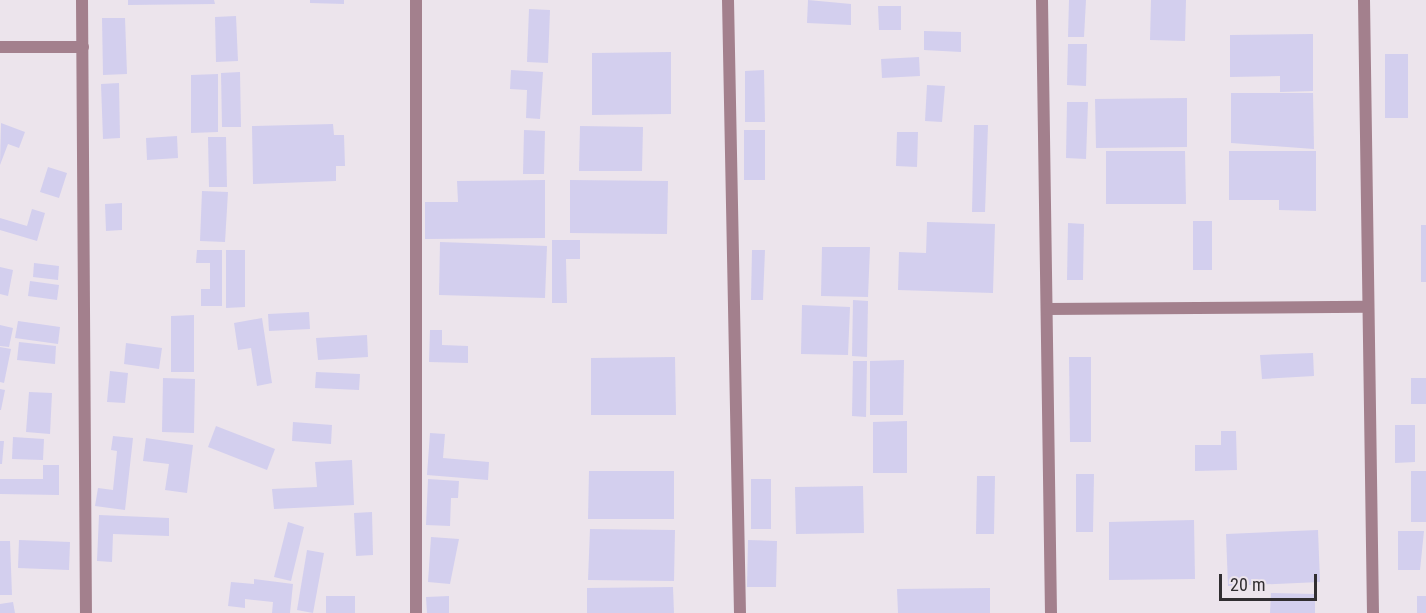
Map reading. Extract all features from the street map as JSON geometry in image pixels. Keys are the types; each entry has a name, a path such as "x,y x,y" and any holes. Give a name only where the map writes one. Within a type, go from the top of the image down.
{"street":[{"path":"82,0 86,613"},
{"path":"416,0 416,613"},
{"path":"728,0 740,613"},
{"path":"1042,0 1050,613"},
{"path":"1364,0 1373,613"},
{"path":"0,47 83,48"},
{"path":"1047,309 1367,307"}],"building":[{"path":"128,0 214,0 215,4 128,5"},
{"path":"310,0 344,0 344,4 310,3"},
{"path":"808,0 851,4 851,25 807,23"},
{"path":"1069,0 1086,0 1084,37 1068,37"},
{"path":"1151,0 1186,0 1185,41 1150,40"},
{"path":"878,6 901,6 901,30 879,30"},
{"path":"529,9 550,10 548,63 527,62"},
{"path":"236,16 238,61 216,62 215,17"},
{"path":"102,18 125,18 127,74 103,75"},
{"path":"924,31 961,32 961,52 924,50"},
{"path":"1313,34 1313,91 1280,92 1280,76 1230,77 1230,35"},
{"path":"1068,44 1087,44 1086,86 1067,85"},
{"path":"671,52 671,114 592,115 592,53"},
{"path":"1385,54 1408,54 1408,118 1385,118"},
{"path":"919,57 920,76 882,78 881,59"},
{"path":"511,70 543,72 540,119 526,118 527,90 510,89"},
{"path":"764,70 765,122 745,122 745,71"},
{"path":"240,72 241,127 222,127 221,73"},
{"path":"218,74 218,132 191,133 191,75"},
{"path":"119,83 120,138 103,139 101,84"},
{"path":"927,85 945,86 942,122 925,121"},
{"path":"1231,93 1313,93 1314,149 1231,143"},
{"path":"1187,98 1187,147 1096,148 1095,99"},
{"path":"1067,102 1088,102 1086,159 1066,158"},
{"path":"1,123 25,132 19,148 8,144 0,165"},
{"path":"333,124 334,135 344,135 345,166 336,166 336,181 253,184 252,126"},
{"path":"974,125 988,125 985,212 972,212"},
{"path":"580,126 643,127 642,171 579,171"},
{"path":"524,130 545,131 544,174 523,174"},
{"path":"744,130 765,130 765,180 744,180"},
{"path":"897,132 918,132 917,167 896,166"},
{"path":"177,136 178,158 147,160 146,138"},
{"path":"208,137 226,137 227,187 209,187"},
{"path":"1106,151 1185,151 1186,204 1106,204"},
{"path":"1229,151 1316,151 1316,211 1279,210 1279,200 1229,200"},
{"path":"48,167 67,173 59,198 40,192"},
{"path":"545,180 545,238 425,239 425,202 458,202 457,181"},
{"path":"570,180 668,181 667,234 570,233"},
{"path":"202,191 228,192 225,242 200,241"},
{"path":"122,203 122,230 106,231 105,204"},
{"path":"32,209 45,213 37,241 0,230 0,218 27,226"},
{"path":"1193,221 1212,221 1212,270 1193,270"},
{"path":"927,222 995,224 993,293 898,290 899,252 926,253"},
{"path":"1068,223 1084,224 1083,280 1067,280"},
{"path":"1421,225 1426,225 1426,282 1421,282"},
{"path":"552,240 580,240 580,259 566,259 567,303 552,303"},
{"path":"440,242 547,246 545,298 439,295"},
{"path":"822,247 870,247 868,297 821,296"},
{"path":"197,250 222,250 222,306 201,306 201,289 210,289 210,263 196,263"},
{"path":"226,250 245,250 245,307 226,308"},
{"path":"752,250 765,250 763,300 751,300"},
{"path":"34,263 59,266 58,280 33,277"},
{"path":"0,267 13,270 8,296 0,294"},
{"path":"30,281 59,285 57,300 28,296"},
{"path":"853,300 868,301 867,357 852,356"},
{"path":"802,305 850,307 848,355 801,354"},
{"path":"309,312 310,329 269,331 268,314"},
{"path":"194,315 194,372 171,372 171,316"},
{"path":"262,318 272,383 257,386 251,348 238,350 234,323"},
{"path":"18,321 60,327 58,344 15,338"},
{"path":"0,325 13,328 9,347 0,346"},
{"path":"430,330 442,330 442,345 468,346 468,363 429,362"},
{"path":"367,335 368,357 318,360 316,338"},
{"path":"19,342 56,346 55,364 17,360"},
{"path":"126,343 162,348 159,369 124,364"},
{"path":"0,347 11,349 4,383 0,382"},
{"path":"1313,353 1314,376 1262,379 1260,355"},
{"path":"675,357 676,415 591,415 591,358"},
{"path":"1069,357 1091,357 1091,442 1070,442"},
{"path":"904,360 903,415 870,415 870,361"},
{"path":"853,361 867,361 866,417 852,416"},
{"path":"110,371 128,373 125,403 107,402"},
{"path":"316,372 360,374 359,390 315,388"},
{"path":"163,378 195,379 194,433 162,432"},
{"path":"1411,378 1426,378 1426,404 1411,404"},
{"path":"0,389 5,390 1,410 0,410"},
{"path":"29,392 52,393 50,434 26,432"},
{"path":"907,421 907,473 873,473 873,422"},
{"path":"293,422 332,425 331,444 292,441"},
{"path":"1395,425 1415,425 1415,462 1395,463"},
{"path":"216,426 275,449 267,470 208,447"},
{"path":"1221,431 1236,431 1237,470 1195,471 1195,445 1221,445"},
{"path":"430,433 445,434 443,458 489,462 488,480 427,475"},
{"path":"113,436 133,438 125,510 95,506 98,488 113,490 117,451 111,450"},
{"path":"13,437 44,439 43,460 12,459"},
{"path":"146,438 193,445 187,493 165,490 169,464 143,461"},
{"path":"0,441 4,441 2,464 0,464"},
{"path":"352,460 354,505 274,509 272,489 317,487 315,462"},
{"path":"43,465 59,465 59,495 0,494 0,479 43,479"},
{"path":"589,471 674,471 674,519 588,519"},
{"path":"1411,471 1426,471 1426,522 1411,522"},
{"path":"1076,474 1094,474 1093,532 1076,532"},
{"path":"977,476 995,476 994,534 976,534"},
{"path":"428,479 459,481 458,498 451,498 450,526 426,525"},
{"path":"751,479 771,479 771,529 751,529"},
{"path":"863,486 864,533 796,534 795,487"},
{"path":"372,512 373,555 356,556 354,513"},
{"path":"99,515 169,518 169,536 113,534 112,562 97,561"},
{"path":"1194,520 1195,579 1109,580 1109,522"},
{"path":"288,522 304,527 291,581 274,577"},
{"path":"590,529 675,530 674,581 588,580"},
{"path":"1318,530 1320,582 1228,586 1226,534"},
{"path":"1398,531 1424,531 1420,570 1398,570"},
{"path":"431,537 459,539 450,584 428,582"},
{"path":"19,540 70,542 69,570 18,568"},
{"path":"748,540 777,541 776,587 747,587"},
{"path":"0,541 10,541 12,595 0,595"},
{"path":"307,550 324,553 313,613 297,610"},
{"path":"254,579 293,584 290,613 272,613 273,602 245,599 245,608 228,606 231,582 254,584"},
{"path":"673,587 674,613 587,613 587,588"},
{"path":"990,588 990,613 898,613 897,589"},
{"path":"1271,593 1315,594 1315,613 1270,613"},
{"path":"326,596 355,596 355,613 326,613"},
{"path":"449,596 449,613 427,613 426,597"},
{"path":"1417,596 1426,596 1426,613 1417,613"},
{"path":"13,602 15,613 0,613 0,604"}]}
